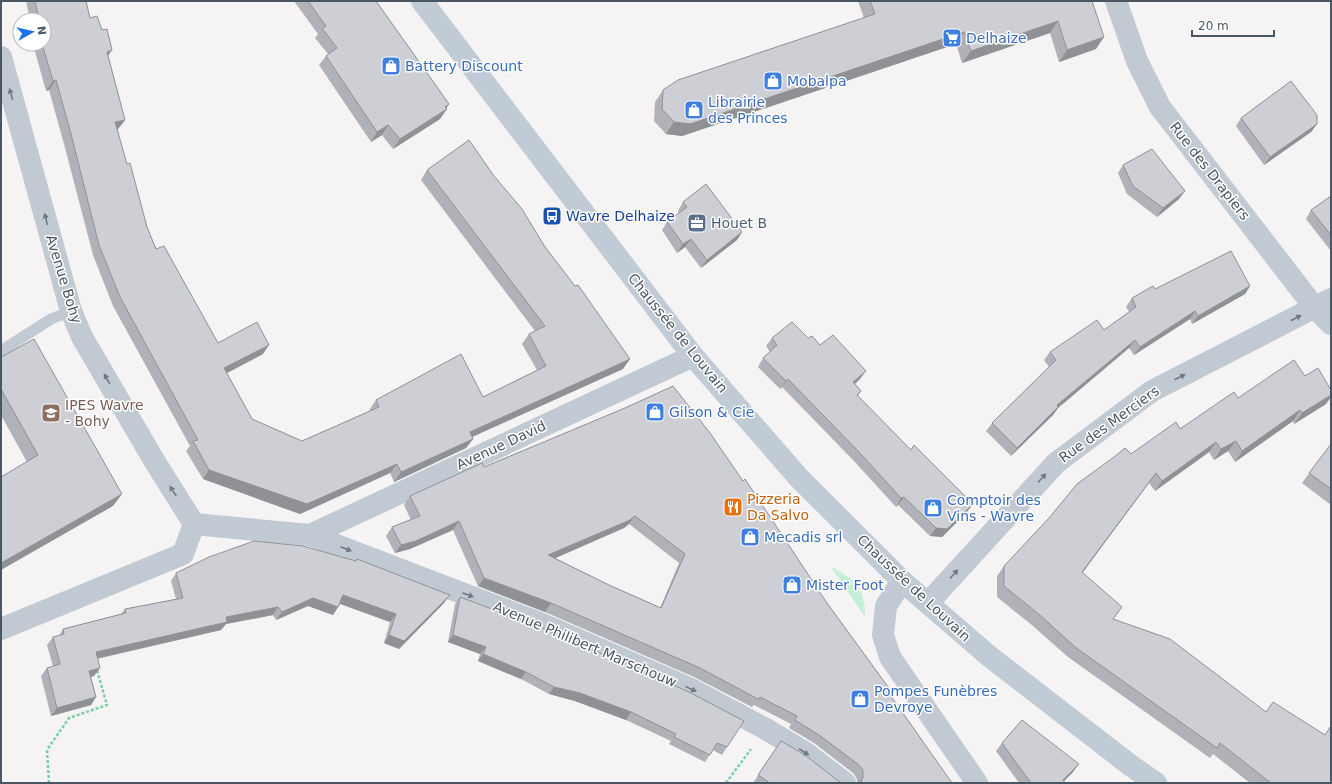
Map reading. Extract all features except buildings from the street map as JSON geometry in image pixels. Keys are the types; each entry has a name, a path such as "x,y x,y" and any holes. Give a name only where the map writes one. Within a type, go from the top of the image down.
{"main road":[{"name":"Chaussée de Louvain","path":"422,1 693,356 799,478 902,581 989,656 1130,765 1156,783"}],"street":[{"name":"Rue des Drapiers","path":"1116,1 1137,61 1160,107 1323,304 1331,324"},
{"name":"Avenue Bohy","path":"1,58 71,311 82,336 128,416 194,524"},
{"name":"Rue des Merciers","path":"928,603 1056,463 1152,391 1323,304"},
{"name":"Avenue David","path":"310,535 693,356"},
{"path":"1,629 183,554 194,524 310,535"},
{"name":"Avenue Philibert Marschouw","path":"310,535 540,623 689,688 766,729 806,753 845,783"},
{"path":"902,581 886,606 883,635 890,656 977,783"}],"lane":[{"path":"1,351 51,319 71,311"}],"path":[{"path":"49,783 47,750 69,718 107,705 96,667"},
{"path":"726,783 766,729"}],"green space":[{"path":"831,567 846,576 857,586 863,599 865,617"}],"place":[{"name":"Delhaize","path":"952,38"},
{"name":"Battery Discount","path":"391,66"},
{"name":"Mobalpa","path":"773,81"},
{"name":"Librairie des Princes","path":"694,110"},
{"name":"Wavre Delhaize","path":"552,216"},
{"name":"Houet B","path":"697,223"},
{"name":"Gilson & Cie","path":"655,412"},
{"name":"IPES Wavre - Bohy","path":"51,413"},
{"name":"Pizzeria Da Salvo","path":"733,507"},
{"name":"Comptoir des Vins - Wavre","path":"933,508"},
{"name":"Mecadis srl","path":"750,537"},
{"name":"Mister Foot","path":"792,585"},
{"name":"Pompes Funèbres Devroye","path":"860,699"}]}
